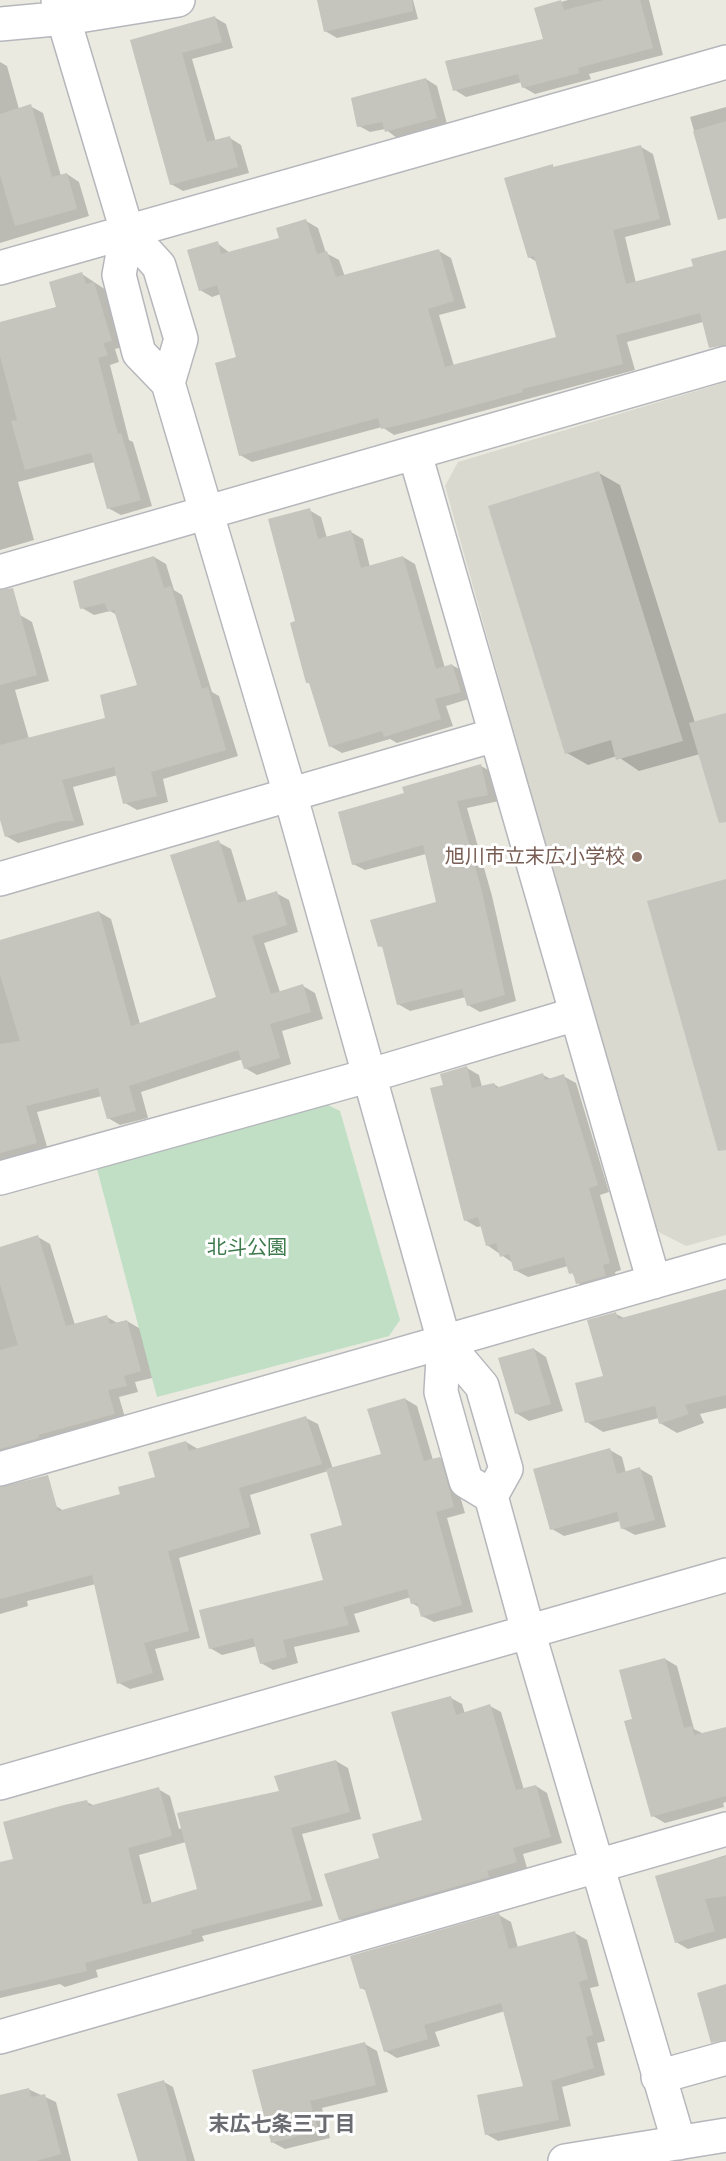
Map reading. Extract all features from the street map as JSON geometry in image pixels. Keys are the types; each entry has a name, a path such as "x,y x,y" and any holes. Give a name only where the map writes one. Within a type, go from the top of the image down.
{"street":[{"path":"0,24 62,9 178,0"},
{"path":"62,9 127,231 159,266 181,339 168,383"},
{"path":"0,268 726,62"},
{"path":"127,231 119,275 139,352 168,383 371,1075 444,1341 482,1386 506,1469 492,1496 528,1631 679,2143"},
{"path":"0,572 726,363"},
{"path":"415,454 654,1282"},
{"path":"0,879 495,735"},
{"path":"0,1178 371,1075 576,1014"},
{"path":"0,1469 726,1261"},
{"path":"0,1784 726,1575"},
{"path":"0,2037 726,1829"},
{"path":"658,2077 726,2058"},
{"path":"565,2161 726,2135"}],"shaded area":[{"name":"旭川市立末広小学校","path":"726,382 726,1235 686,1246 653,1229 445,486 458,462"}],"green space":[{"name":"北斗公園","path":"322,1102 340,1111 400,1320 389,1336 157,1397 96,1165"}],"building":[{"path":"317,0 412,0 413,11 324,32"},
{"path":"561,0 564,10 604,0 640,0 653,48 578,68 580,73 522,88 518,74 453,91 445,61 543,39 534,8"},
{"path":"215,16 222,42 182,53 207,142 230,136 238,167 170,185 130,40"},
{"path":"426,78 437,118 385,132 382,122 357,127 351,98"},
{"path":"31,104 52,177 67,173 77,209 15,226 0,175 0,114"},
{"path":"726,121 726,218 718,220 693,131"},
{"path":"641,145 660,219 613,230 626,284 693,266 691,259 726,250 726,345 709,348 700,313 616,335 623,364 522,389 523,392 413,422 381,429 378,418 239,456 215,363 236,357 217,285 199,291 187,250 218,241 221,254 279,238 276,228 306,219 317,254 327,251 336,277 439,249 454,301 428,309 445,367 556,337 534,256 528,258 504,178 553,164 553,167"},
{"path":"82,272 86,284 94,282 112,341 103,343 108,355 98,358 118,434 121,433 141,500 107,509 91,453 25,470 11,421 17,420 0,356 0,322 56,307 49,282"},
{"path":"599,471 683,741 616,760 611,740 565,754 488,506"},
{"path":"310,508 318,539 351,530 361,568 403,556 436,669 452,664 461,692 435,699 441,719 384,737 382,731 329,747 309,683 306,683 290,623 295,621 268,519"},
{"path":"154,556 164,588 171,586 202,689 208,687 226,750 151,772 157,796 123,804 114,767 62,780 74,821 61,821 5,837 0,820 0,745 105,718 100,695 137,685 114,610 108,612 105,603 80,609 73,581"},
{"path":"13,588 37,675 0,685 0,590"},
{"path":"726,713 726,822 719,823 689,723"},
{"path":"481,764 488,795 457,801 481,888 505,995 467,1006 462,989 397,1005 382,946 378,947 370,920 436,902 423,845 352,865 338,812 404,793 402,787"},
{"path":"219,840 238,903 277,891 287,925 252,936 271,994 303,984 311,1012 270,1024 280,1058 244,1069 238,1050 129,1086 136,1111 107,1119 98,1088 26,1106 37,1143 0,1153 0,1044 20,1041 0,975 0,940 99,911 131,1026 216,997 170,855"},
{"path":"726,879 726,1150 718,1151 647,901"},
{"path":"467,1066 472,1088 494,1083 496,1088 543,1073 545,1080 564,1074 598,1185 589,1188 610,1263 603,1265 606,1276 576,1284 573,1273 569,1274 564,1257 514,1271 509,1254 500,1257 496,1243 486,1246 478,1217 464,1221 430,1088 443,1085 440,1074"},
{"path":"38,1235 66,1326 107,1315 110,1324 127,1320 141,1371 124,1376 127,1386 108,1390 115,1414 38,1435 39,1438 0,1449 0,1350 18,1345 0,1284 0,1247"},
{"path":"726,1289 726,1395 685,1405 689,1414 659,1424 655,1406 585,1423 575,1383 603,1376 587,1320 616,1312 618,1319"},
{"path":"534,1348 551,1404 515,1414 498,1358"},
{"path":"405,1398 424,1461 440,1457 449,1488 454,1507 436,1512 462,1605 421,1617 417,1603 411,1604 407,1589 343,1607 349,1625 283,1640 287,1657 260,1664 253,1638 209,1649 199,1610 323,1580 310,1534 342,1525 326,1469 381,1454 367,1409"},
{"path":"306,1416 322,1464 239,1488 250,1527 168,1551 189,1631 144,1643 153,1673 117,1684 92,1575 0,1599 0,1487 48,1475 58,1511 120,1494 118,1487 155,1477 148,1452 186,1441 189,1451"},
{"path":"610,1448 617,1474 640,1467 655,1520 621,1529 617,1512 550,1530 533,1469"},
{"path":"665,1658 684,1728 692,1726 694,1735 726,1727 726,1796 651,1817 624,1721 632,1719 619,1670"},
{"path":"451,1696 456,1715 490,1704 516,1790 536,1785 551,1837 513,1848 517,1862 487,1871 489,1877 339,1920 324,1874 379,1858 372,1834 422,1820 391,1712"},
{"path":"336,1760 350,1812 291,1828 312,1900 191,1930 192,1934 85,1963 87,1971 0,1991 0,1862 13,1859 3,1822 64,1805 87,1800 89,1806 159,1787 172,1836 128,1848 143,1905 197,1889 177,1813 279,1791 274,1776"},
{"path":"726,1856 726,1896 705,1899 715,1931 675,1943 655,1876"},
{"path":"499,1913 509,1949 575,1931 588,1979 579,1982 593,2035 586,2037 594,2068 551,2081 559,2120 485,2135 477,2095 523,2086 501,2003 424,2025 428,2039 384,2052 364,1987 360,1989 350,1956"},
{"path":"726,1984 726,2040 711,2043 697,1993"},
{"path":"365,2042 376,2085 310,2101 318,2131 271,2143 252,2070"},
{"path":"164,2080 187,2161 138,2161 117,2094"},
{"path":"29,2088 31,2097 45,2094 61,2154 36,2161 0,2161 0,2095"}],"place":[{"name":"旭川市立末広小学校","path":"637,857"}],"district":[{"name":"末広七条三丁目","path":"282,2125"}]}
